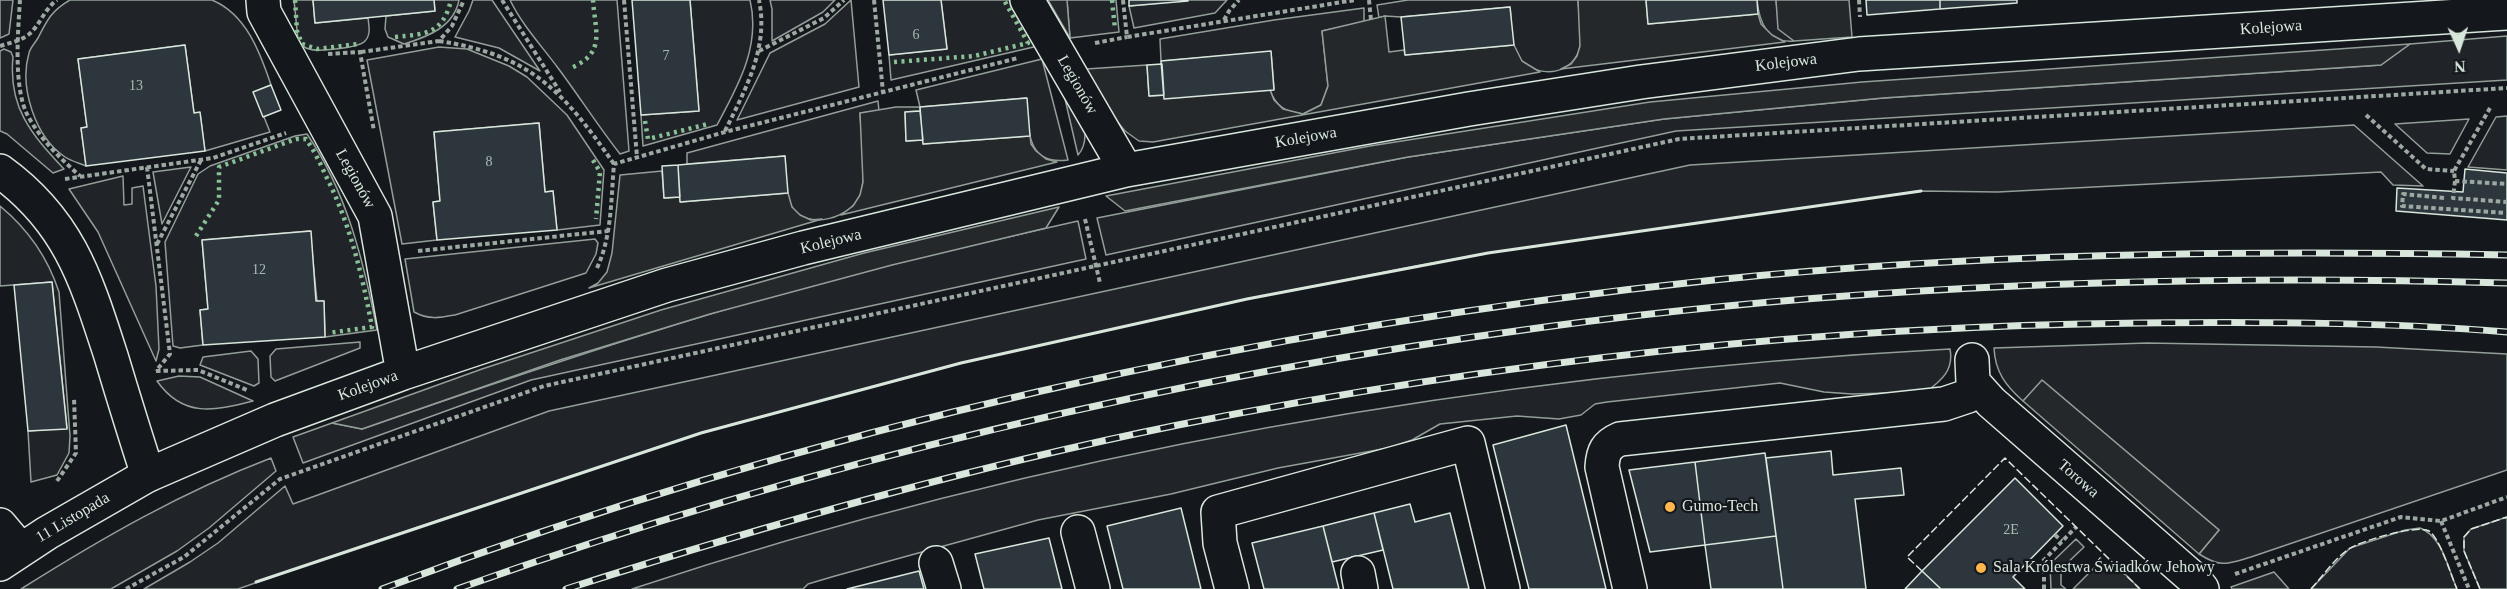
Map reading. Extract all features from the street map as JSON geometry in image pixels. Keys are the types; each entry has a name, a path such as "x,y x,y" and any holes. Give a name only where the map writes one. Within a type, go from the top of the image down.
{"street":[{"name":"Legionów","path":"263,0 264,12 375,216 403,373"},
{"name":"Legionów","path":"1027,0 1126,170"},
{"name":"Kolejowa","path":"148,475 275,420 403,373 667,285 803,249 1126,170 1492,105 1641,82 1859,54 2464,8 2507,13"},
{"path":"0,171 17,183 42,208 67,241 85,276 148,475"},
{"name":"Torowa","path":"1630,589 1602,467 1603,456 1609,444 1620,439 1944,404 1968,396 1975,374 2201,588"},
{"path":"1232,589 1220,543 1218,512 1468,443 1503,589"},
{"name":"11 Listopada","path":"10,557 148,475"},
{"path":"0,525 10,557"},
{"path":"1077,532 1093,589"}],"path":[{"path":"20,0 18,41 20,89 27,115 51,150 80,177"},
{"path":"0,46 18,41 30,34 50,5 57,0"},
{"path":"440,41 452,26 464,0"},
{"path":"502,0 562,95 614,164 604,254 592,278"},
{"path":"624,0 637,158"},
{"path":"725,132 749,81 759,51 762,22 759,0"},
{"path":"759,51 824,18 844,0"},
{"path":"874,0 883,92"},
{"path":"1123,0 1127,38 1224,20 1355,0"},
{"path":"1224,20 1228,10 1239,0"},
{"path":"1369,0 1371,20"},
{"path":"360,52 440,41 473,46 499,55 532,73 562,95"},
{"path":"614,164 725,132 1022,57"},
{"path":"126,589 184,557 280,479 544,386 1679,139 2507,88"},
{"path":"2490,108 2454,171 2453,198 2507,202"},
{"path":"2366,115 2426,169 2454,171"},
{"path":"56,180 213,158 295,130"},
{"path":"156,245 202,159"},
{"path":"147,167 170,354 156,371 198,370 251,392"},
{"path":"2455,181 2507,184"},
{"path":"2444,198 2403,194 2402,206 2507,213"},
{"path":"1084,217 1100,283"},
{"path":"407,252 608,231"},
{"path":"52,484 61,479 76,453 74,398"},
{"path":"2201,588 2401,517 2441,521 2507,496"},
{"path":"2044,589 2042,563 2083,520"},
{"path":"2441,521 2469,589"},
{"path":"2055,535 2062,541"}],"shaded area":[{"path":"0,0 13,0 9,34 0,38"},
{"path":"70,0 212,0 224,6 243,24 267,72 271,85 254,92 270,132 205,151 200,113 194,113 185,45 78,59 87,127 81,128 86,166 65,157 45,137 32,110 28,96 26,66 30,49 47,21 54,12"},
{"path":"294,0 313,0 315,23 368,18 367,39 355,46 338,49 306,48 298,40"},
{"path":"434,0 459,0 452,17 438,30 404,44 388,37 385,29 386,16 435,11"},
{"path":"473,0 492,0 540,71 499,48 455,37"},
{"path":"510,0 617,0 629,151 620,154 526,26"},
{"path":"690,0 750,0 753,17 746,65 717,125 643,146 641,115 699,111"},
{"path":"770,0 835,0 823,12 772,41"},
{"path":"851,0 859,87 737,120 770,53 825,24"},
{"path":"941,0 1011,0 1038,46 891,80 889,55 947,49"},
{"path":"1048,0 1067,0 1070,38"},
{"path":"1067,0 1116,0 1119,32 1070,38"},
{"path":"1188,0 1227,0 1215,13 1134,28 1129,6"},
{"path":"1408,0 1578,0 1581,42 1577,55 1564,68 1546,72 1537,70 1521,61 1516,53 1510,7 1379,18 1377,5"},
{"path":"1578,0 1646,0 1648,24 1758,14 1761,24 1772,35 1785,42 1561,69 1571,64 1580,46"},
{"path":"1757,0 1776,0 1779,29 1794,41 1778,39 1766,30"},
{"path":"1776,0 1849,0 1852,37 1794,41 1778,29"},
{"path":"1364,8 1364,22 1322,31 1328,86 1321,105 1303,114 1282,108 1272,96 1270,90 1274,89 1271,52 1161,61 1160,39"},
{"path":"1385,16 1389,52 1404,50 1405,55 1514,45 1522,61 1540,72 1153,142 1139,141 1125,131 1111,114 1086,69 1147,65 1149,96 1270,90 1274,100 1283,109 1303,114 1321,105 1328,86 1322,31"},
{"path":"2507,36 2507,80 1676,131 1106,255 1097,218 1408,157 1664,119 1883,98 2381,65 2410,44"},
{"path":"2410,44 2381,65 1883,98 1664,119 1408,157 1125,211 1106,196 1370,146 1650,102 1862,82"},
{"path":"439,47 467,49 509,66 527,77 567,115 604,170 600,225 557,230 553,191 545,192 539,123 434,132 440,201 433,202 437,240 402,244 367,60"},
{"path":"4,49 11,52 13,57 14,91 24,119 41,144 64,169 53,173 7,134 0,131 0,51"},
{"path":"1042,59 1068,160 1054,160 1044,157 1037,151 1029,132 1026,98 920,107 916,90"},
{"path":"1056,60 1083,121 1084,145 1078,155"},
{"path":"878,101 879,111 860,113 864,164 863,184 857,202 840,215 819,220 799,215 792,207 787,189 785,156 687,164 687,153"},
{"path":"896,107 920,107 920,111 905,112 906,141 923,140 923,144 1030,136 1031,144 1036,151 1046,159 1057,162 841,215 853,206 860,195 863,182 860,113"},
{"path":"2507,116 2507,170 2468,167 2496,117"},
{"path":"2469,119 2450,154 2427,153 2395,124"},
{"path":"2354,125 2423,186 2393,185 2381,172 1998,192 1921,191 1488,253 1247,299 961,363 701,433 238,589 144,589 218,543 285,486 293,504 549,411 1690,165"},
{"path":"307,134 333,180 352,229 377,330 325,337 324,301 317,301 310,231 202,240 208,309 200,310 203,345 180,348 173,346 165,242 198,174 210,166 295,136"},
{"path":"191,167 162,224 153,172"},
{"path":"662,171 664,198 680,197 681,202 788,193 792,207 800,215 811,220 822,219 589,288 598,283 607,272 612,253 620,175"},
{"path":"123,176 124,205 132,204 132,188 143,186 156,286 159,349 156,361 98,232 69,189"},
{"path":"0,206 36,245 49,267 59,292 70,436 69,453 57,475 31,482 28,431 67,428 52,282 0,286"},
{"path":"1059,207 1046,228 892,265 710,314 560,360 362,429 332,423 482,369 661,310 864,253"},
{"path":"1078,221 1086,259 531,380 303,463 293,437 332,423 362,429 577,356 753,301 985,242"},
{"path":"595,239 598,243 596,254 586,273 455,315 434,318 414,312 405,259"},
{"path":"360,342 360,348 275,381 271,377 270,356 276,349"},
{"path":"2147,343 2376,347 2507,354 2507,470 2251,557 2230,563 2213,561 2199,554 2219,530 2043,381 2023,401 2011,390 1999,371 1994,348"},
{"path":"1950,349 1950,363 1946,374 1926,392 1852,394 1824,392 1780,383 1607,402 1595,404 1581,415 1559,419 1517,416 1440,424 1412,440 1388,448 1278,468 1171,494 1038,520 835,576 808,584 803,589 632,589 792,539 954,495 1118,457 1283,425 1449,398 1616,377 1783,360"},
{"path":"251,351 258,359 259,383 254,386 200,365 203,357"},
{"path":"179,376 200,377 253,401 212,409 189,406 177,401 157,381"},
{"path":"2042,380 2219,530 2199,554 2023,401"},
{"path":"271,458 276,471 209,528 177,551 111,589 21,589 143,517 238,471"},
{"path":"2507,517 2507,589 2480,589 2464,551 2464,537 2471,529"},
{"path":"2420,528 2428,532 2439,545 2457,589 2311,589 2350,548 2405,530"},
{"path":"2076,539 2084,547 2061,569 2061,585 2066,589 2051,589 2050,564"},
{"path":"2100,562 2111,573 2117,566 2140,589 2073,589"},
{"path":"2274,572 2289,589 2232,589 2231,587"}],"building":[{"path":"313,0 434,0 435,11 315,23"},
{"path":"632,0 690,0 699,111 641,115"},
{"path":"883,0 941,0 947,49 889,55"},
{"path":"1129,0 1188,0 1188,1 1129,6"},
{"path":"1646,0 1757,0 1758,14 1648,24"},
{"path":"1866,0 1940,0 1940,9 1867,15"},
{"path":"1940,0 2017,0 2017,3 1940,9"},
{"path":"1510,7 1514,45 1405,55 1401,17"},
{"path":"185,45 194,113 200,112 205,151 86,166 81,128 87,127 78,59"},
{"path":"1271,51 1274,90 1164,99 1161,61"},
{"path":"1162,64 1164,95 1149,96 1147,65"},
{"path":"271,85 281,110 263,117 253,92"},
{"path":"1027,98 1030,136 923,144 920,107"},
{"path":"920,111 923,140 906,141 905,112"},
{"path":"539,123 545,192 553,191 557,230 437,240 433,202 440,201 434,132"},
{"path":"785,156 788,193 680,202 678,165"},
{"path":"678,165 680,197 664,198 662,166"},
{"path":"2465,169 2507,173 2507,220 2396,211 2397,188 2463,192"},
{"path":"311,231 316,301 324,301 325,337 203,345 200,310 208,309 202,240"},
{"path":"52,282 67,429 28,431 14,285"},
{"path":"1566,425 1606,589 1529,589 1493,445"},
{"path":"1831,451 1833,475 1901,468 1904,495 1855,499 1866,589 1783,589 1766,458"},
{"path":"1765,453 1776,536 1705,545 1695,462"},
{"name":"Gumo-Tech","path":"1695,462 1705,545 1650,552 1629,470"},
{"path":"2015,478 2063,526 2013,577 2025,589 1941,589 1922,571"},
{"path":"1410,504 1415,522 1450,513 1469,589 1393,589 1374,513"},
{"path":"1181,508 1201,589 1123,589 1107,526"},
{"path":"1374,513 1383,550 1332,562 1323,526"},
{"path":"1323,526 1339,589 1264,589 1252,543"},
{"path":"1776,536 1783,589 1711,589 1705,545"},
{"path":"1049,538 1062,589 984,589 975,554"},
{"path":"919,571 924,589 847,589"},
{"path":"1922,571 1941,589 1905,589"}],"railway":[{"path":"382,589 543,531 706,479 871,433 1038,392 1206,356 1375,325 1544,300 1714,280 1912,264 2110,255 2309,253 2507,255"},
{"path":"457,589 723,502 858,464 1131,398 1406,347 1665,312 1905,292 2025,286 2266,280 2507,283"},
{"path":"566,589 793,520 946,478 1100,441 1297,403 1537,366 1778,340 1898,331 2020,326 2141,323 2370,324 2507,332"}],"hedge":[{"path":"295,0 297,31 302,44 317,49 358,44"},
{"path":"395,37 416,35 432,30 443,20 451,0"},
{"path":"573,67 590,55 594,47 596,31 593,0"},
{"path":"894,62 974,56 1028,43 1004,0"},
{"path":"1112,0 1115,29"},
{"path":"645,121 648,139 708,124"},
{"path":"196,236 219,200 219,167 296,139 306,139 317,157 342,212 359,269 372,327 328,333"},
{"path":"593,160 600,172 596,219"}],"fence":[{"path":"1922,571 1907,557 2005,458 2140,589"},
{"path":"2480,589 2464,551 2464,537 2471,529 2507,517"},
{"path":"2311,589 2349,549 2389,534 2423,529 2429,531 2437,541 2457,589"}],"wall":[{"path":"256,582 701,433 961,363 1247,299 1488,253 1921,191"}],"place":[{"name":"Gumo-Tech","path":"1670,507"},
{"name":"Sala Królestwa Świadków Jehowy","path":"1981,568"}]}
